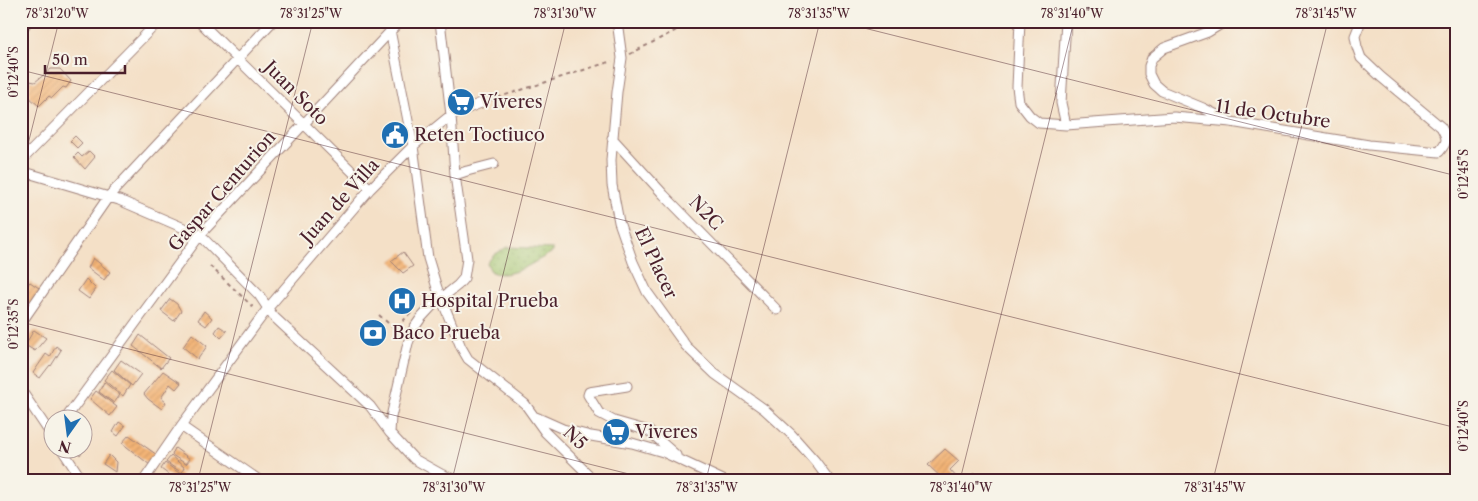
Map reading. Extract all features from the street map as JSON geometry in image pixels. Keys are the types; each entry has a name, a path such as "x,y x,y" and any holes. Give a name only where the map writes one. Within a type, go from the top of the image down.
{"street":[{"path":"21,30 28,21"},
{"path":"21,161 159,21"},
{"name":"Juan Soto","path":"199,21 370,188"},
{"path":"21,323 109,196 273,21"},
{"name":"Gaspar Centurion","path":"73,408 200,236 400,21"},
{"name":"El Placer","path":"617,21 622,58 612,138 612,185 619,222 633,262 647,292 686,346 714,374 764,409 791,434 815,460 829,480"},
{"name":"11 de Octubre","path":"1020,21 1017,87 1019,102 1030,116 1039,123 1066,125 1174,117 1231,122 1369,145 1439,152 1445,146 1446,138 1440,126 1361,58 1355,36 1361,21"},
{"path":"1066,21 1061,103 1066,125"},
{"path":"1226,21 1208,32 1164,48 1152,58 1148,66 1149,74 1154,84 1162,91 1231,122"},
{"path":"390,433 391,418 408,343 414,328 441,298 458,285 464,278 466,270 467,259 455,175 444,22"},
{"name":"N5","path":"390,30 413,146 428,258 441,298 461,347 468,359 525,404 545,432 594,480"},
{"name":"Juan de Villa","path":"144,480 181,426 268,308 370,188 413,146 451,115 481,103"},
{"name":"N2C","path":"612,138 777,310"},
{"path":"455,175 494,164"},
{"path":"21,171 109,196 200,236 259,295 273,316 370,406 390,433 414,459 456,480"},
{"path":"627,386 590,392 588,395 599,413 614,421 649,431 681,461"},
{"path":"21,390 42,421"},
{"path":"536,417 563,429 632,443 663,452 723,480"},
{"path":"181,426 259,480"},
{"path":"68,458 82,480"}],"path":[{"path":"481,103 622,58 694,21"},
{"path":"210,266 252,306 249,309"},
{"path":"379,315 391,327"}],"shaded area":[{"name":"Hospital Prueba","path":"399,289 412,302 403,312 390,303 394,300 393,297"}],"green space":[{"path":"507,247 553,249 553,252 515,272 499,274 491,272 487,263 494,255"}],"building":[{"path":"51,69 60,69 71,81 66,88 63,87 52,98 49,96 39,106 29,97 30,81 35,82"},
{"path":"75,136 82,143 77,148 70,141"},
{"path":"89,151 95,157 85,169 74,157 78,153 82,157"},
{"path":"403,252 413,266 403,273 391,261"},
{"path":"93,258 110,272 104,280 88,268"},
{"path":"86,279 96,289 89,299 78,291"},
{"path":"30,282 42,290 31,307 21,300 21,287 25,287"},
{"path":"170,299 177,304 181,311 174,321 161,311"},
{"path":"204,311 212,318 206,326 198,320"},
{"path":"219,326 227,331 221,338 215,332"},
{"path":"34,330 46,338 35,351 25,345"},
{"path":"192,334 207,346 198,359 183,347"},
{"path":"140,335 169,358 161,368 133,346"},
{"path":"56,346 61,350 51,366 40,378 33,373 46,354 50,357"},
{"path":"121,360 141,374 132,386 114,370"},
{"path":"112,370 130,385 123,396 104,380"},
{"path":"163,371 181,383 176,389 170,384 161,398 166,402 162,409 144,394"},
{"path":"104,382 120,395 114,403 99,392"},
{"path":"96,391 117,407 110,416 90,399"},
{"path":"119,422 125,426 118,436 113,432"},
{"path":"129,435 157,455 150,465 122,443"},
{"path":"175,448 190,459 186,464 172,455"},
{"path":"945,449 959,461 950,470 957,480 944,480 928,465"},
{"path":"109,455 116,462 115,472 103,464"},
{"path":"171,456 184,467 182,473 166,462"},
{"path":"165,463 182,475 178,480 161,469"},
{"path":"975,473 981,480 959,480 966,475 969,479"}],"place":[{"name":"Víveres","path":"461,102"},
{"name":"Reten Toctiuco","path":"395,135"},
{"name":"Hospital Prueba","path":"402,301"},
{"name":"Baco Prueba","path":"373,333"},
{"name":"Viveres","path":"616,432"}]}
